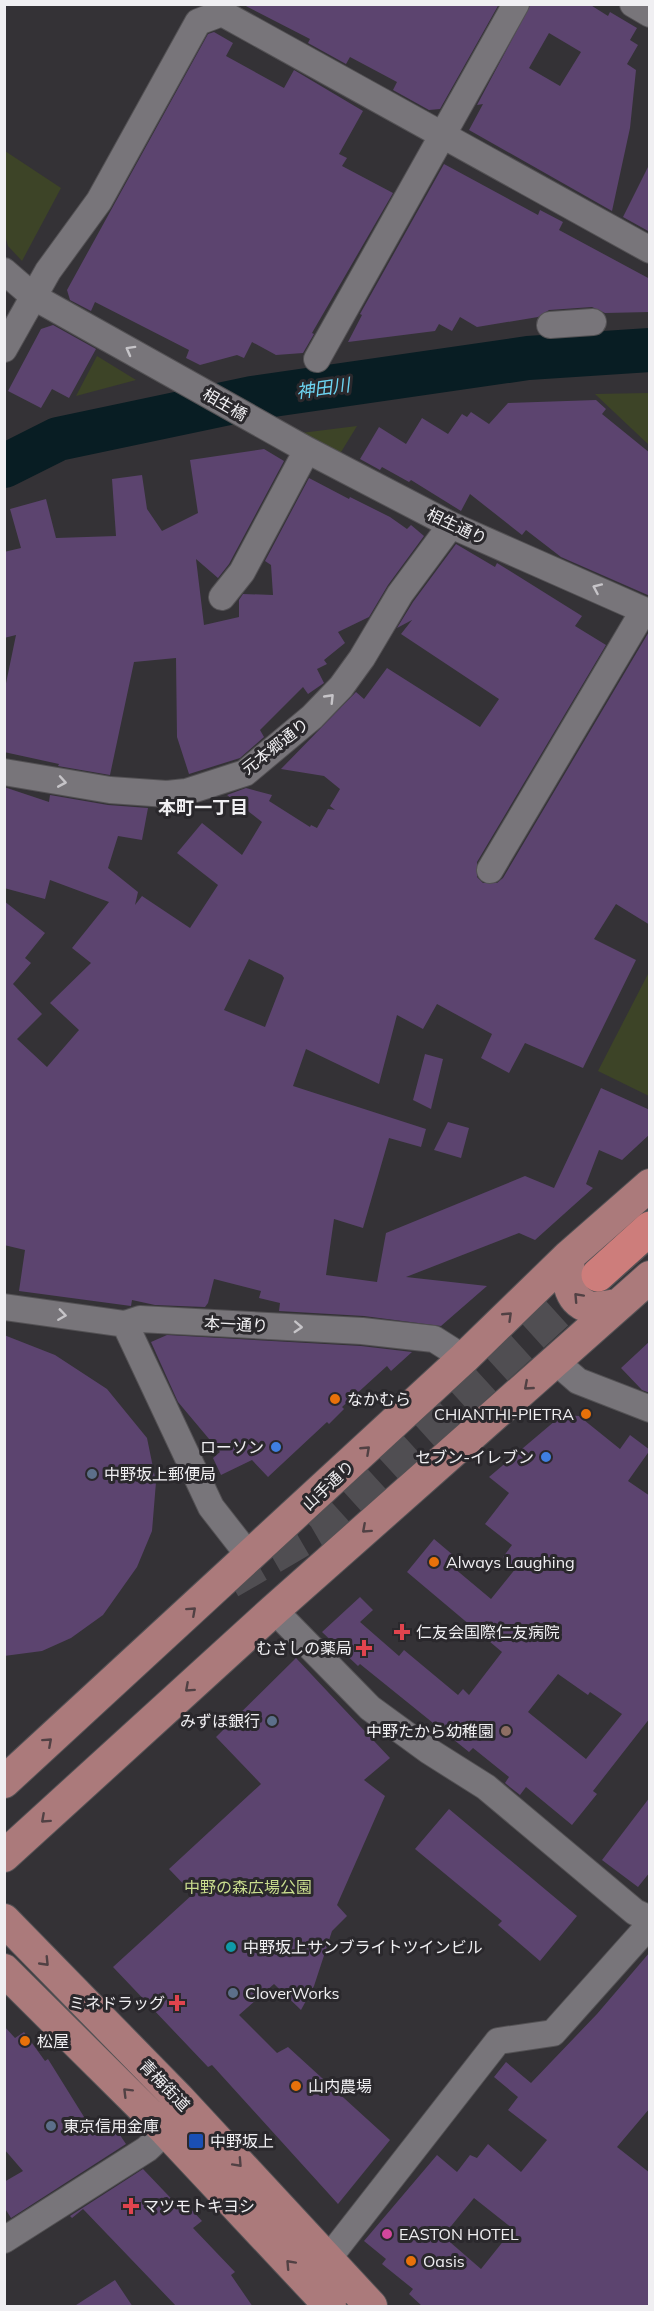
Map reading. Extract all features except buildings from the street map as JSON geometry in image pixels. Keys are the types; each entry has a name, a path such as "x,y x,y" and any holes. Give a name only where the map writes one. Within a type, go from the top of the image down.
{"highway":[{"path":"598,1275 650,1228"}],"main road":[{"name":"山手通り","path":"4,1782 464,1358 569,1256 650,1185"},
{"path":"569,1256 566,1278 577,1299 588,1307 618,1305"},
{"path":"4,1856 274,1610 650,1277"},
{"name":"青梅街道","path":"4,1920 179,2099 371,2307"},
{"name":"青梅街道","path":"4,1970 166,2131 330,2307"}],"street":[{"path":"317,359 516,4"},
{"path":"633,4 650,14"},
{"path":"4,349 48,271 99,201 198,22 222,13 650,250"},
{"path":"4,271 34,297"},
{"name":"相生橋","path":"34,297 269,429"},
{"path":"550,325 593,322"},
{"name":"相生通り","path":"269,429 457,527 647,612"},
{"path":"222,597 242,572 308,450"},
{"name":"元本郷通り","path":"4,772 111,790 167,794 186,792 245,773 312,717 341,687 400,594 457,527"},
{"path":"490,870 647,612"},
{"name":"本一通り","path":"4,1307 125,1324 140,1319 362,1331 434,1339 464,1358"},
{"path":"125,1324 211,1508 250,1557"},
{"path":"555,1361 578,1381 650,1409"},
{"path":"274,1610 370,1708 429,1751 486,1787 626,1905 648,1919 645,1930 553,2033 498,2041 327,2260"},
{"path":"4,2240 147,2149 166,2131"}],"green space":[{"path":"5,151 61,188 22,261 8,246 5,235"},
{"path":"97,356 136,380 76,396"},
{"path":"649,393 649,445 595,394"},
{"path":"357,426 338,457 293,434"},
{"path":"649,972 649,1096 598,1071"}],"waterway":[{"name":"神田川","path":"4,466 58,439 252,398 528,358 650,350"}],"tunnel":[{"path":"230,1582 316,1532 597,1277"}],"place":[{"name":"なかむら","path":"335,1399"},
{"name":"CHIANTHI-PIETRA","path":"586,1414"},
{"name":"ローソン","path":"276,1447"},
{"name":"セブン-イレブン","path":"546,1457"},
{"name":"中野坂上郵便局","path":"92,1474"},
{"name":"Always Laughing","path":"434,1562"},
{"name":"仁友会国際仁友病院","path":"402,1632"},
{"name":"むさしの薬局","path":"364,1648"},
{"name":"みずほ銀行","path":"272,1721"},
{"name":"中野たから幼稚園","path":"506,1731"},
{"name":"中野坂上サンブライトツインビル","path":"231,1947"},
{"name":"CloverWorks","path":"233,1993"},
{"name":"ミネドラッグ","path":"177,2003"},
{"name":"松屋","path":"25,2041"},
{"name":"山内農場","path":"296,2086"},
{"name":"東京信用金庫","path":"51,2126"},
{"name":"中野坂上","path":"196,2141"},
{"name":"マツモトキヨシ","path":"131,2206"},
{"name":"EASTON HOTEL","path":"387,2234"},
{"name":"Oasis","path":"411,2261"}],"district":[{"name":"本町一丁目","path":"203,807"}],"park label":[{"name":"中野の森広場公園","path":"248,1887"}]}
